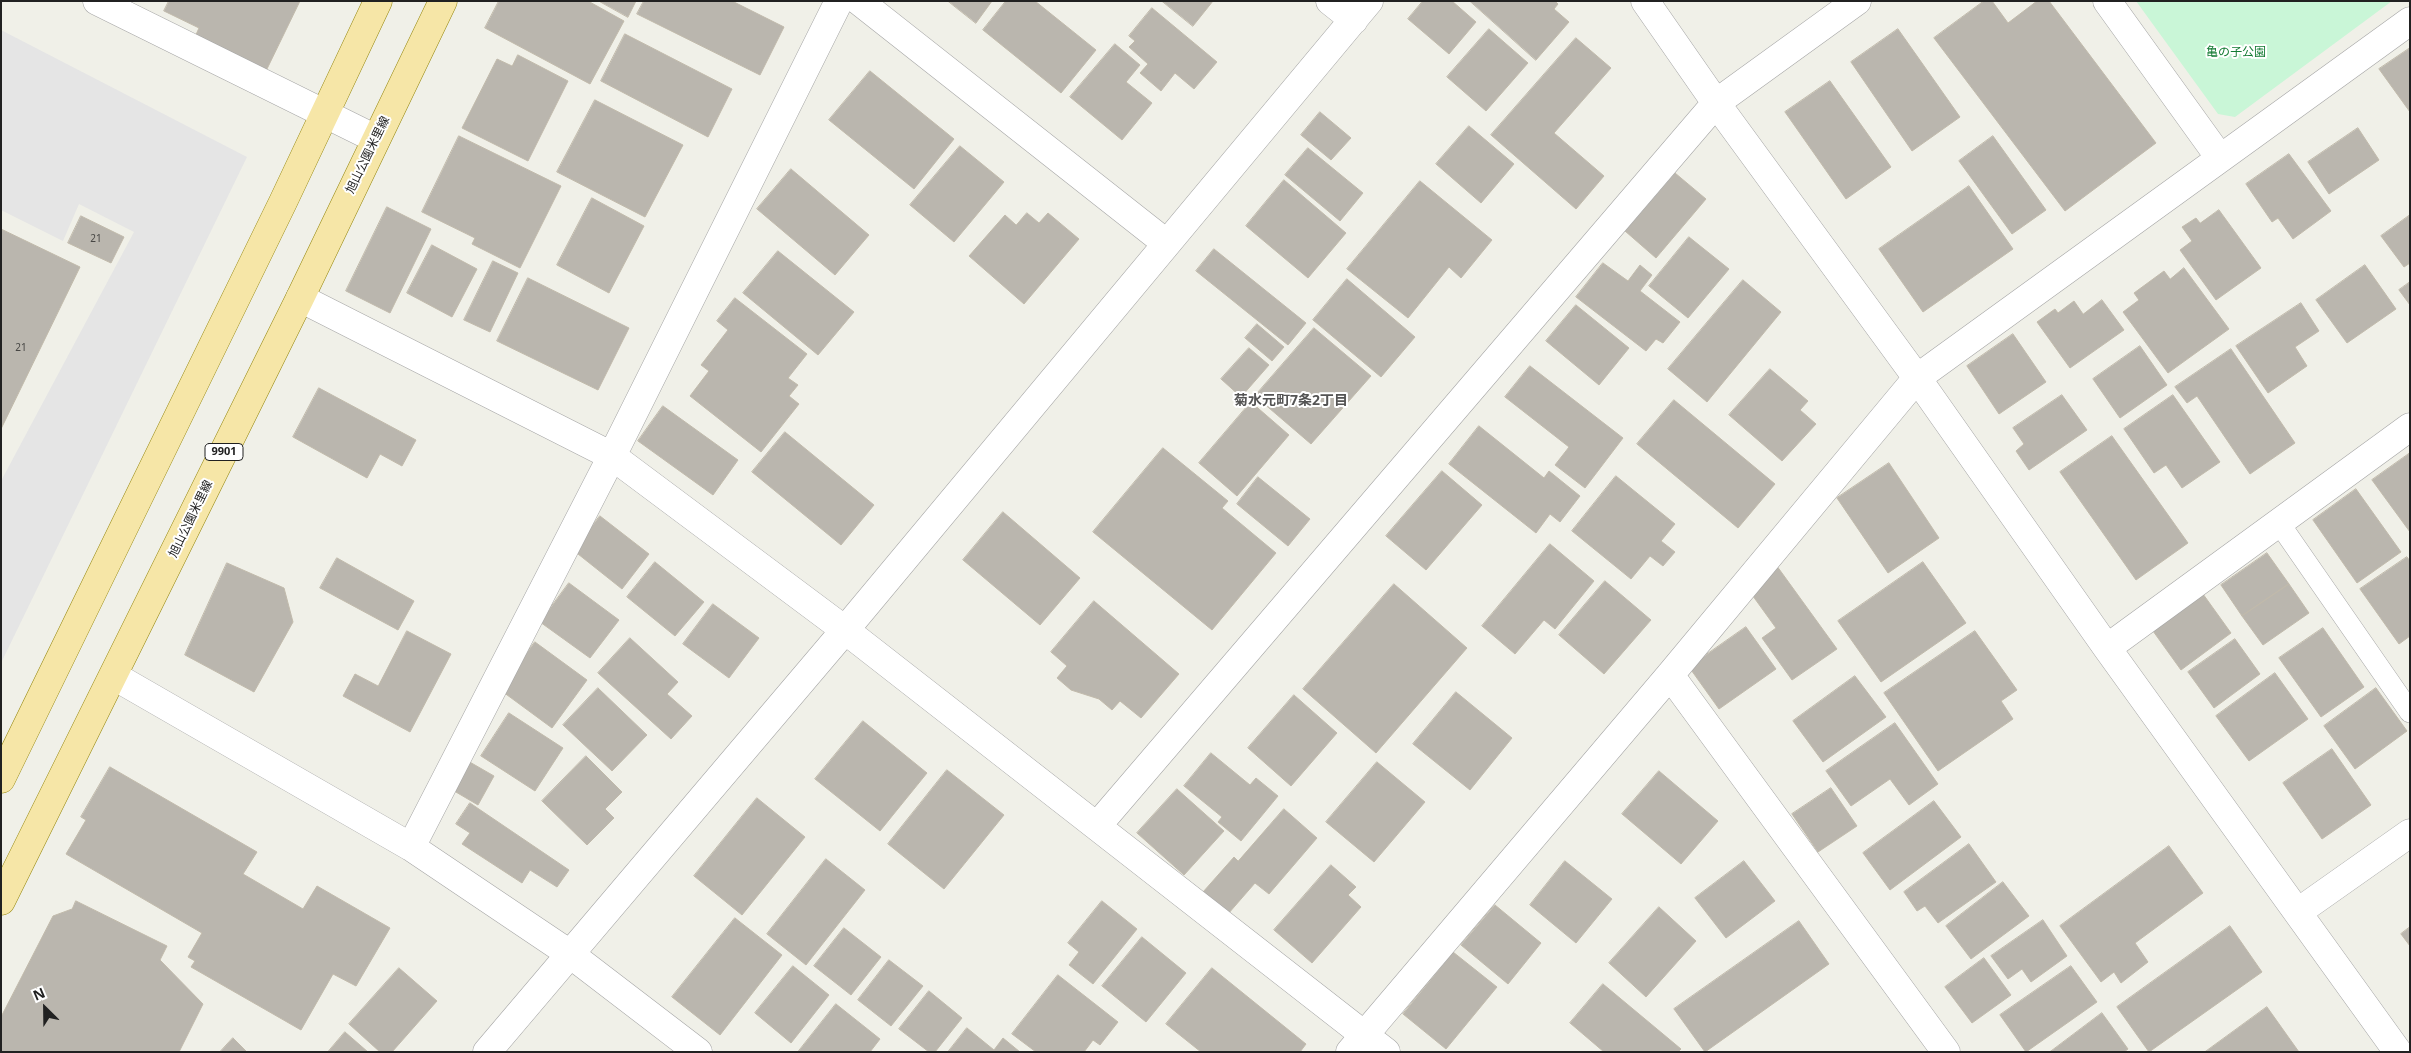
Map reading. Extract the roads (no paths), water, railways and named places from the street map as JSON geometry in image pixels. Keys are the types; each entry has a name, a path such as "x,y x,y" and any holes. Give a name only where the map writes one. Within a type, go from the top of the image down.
{"main road":[{"path":"5,763 325,113 378,1"},
{"name":"旭山公園米里線","path":"1,900 114,676 300,298 443,1"}],"street":[{"path":"97,1 376,139"},
{"path":"411,847 612,456 839,1"},
{"path":"859,1 1166,243"},
{"path":"487,1052 845,630 1166,243 1362,11 1330,1"},
{"path":"1645,1 1716,103 1917,378 2107,648 2398,1052"},
{"path":"1096,826 1716,103 1856,1"},
{"path":"2107,1 2220,158"},
{"path":"1357,1043 1670,675 1917,378 2410,21"},
{"path":"300,298 612,456 845,630 1096,826 1357,1043 1386,1052"},
{"path":"2107,648 2410,428"},
{"path":"1670,675 1946,1052"},
{"path":"114,676 411,847 570,954 698,1052"},
{"path":"2298,912 2410,833"}],"lane":[{"path":"2279,523 2410,712"}],"district":[{"name":"菊水元町7条2丁目","path":"1291,401"}],"park label":[{"name":"亀の子公園","path":"2236,53"}]}
